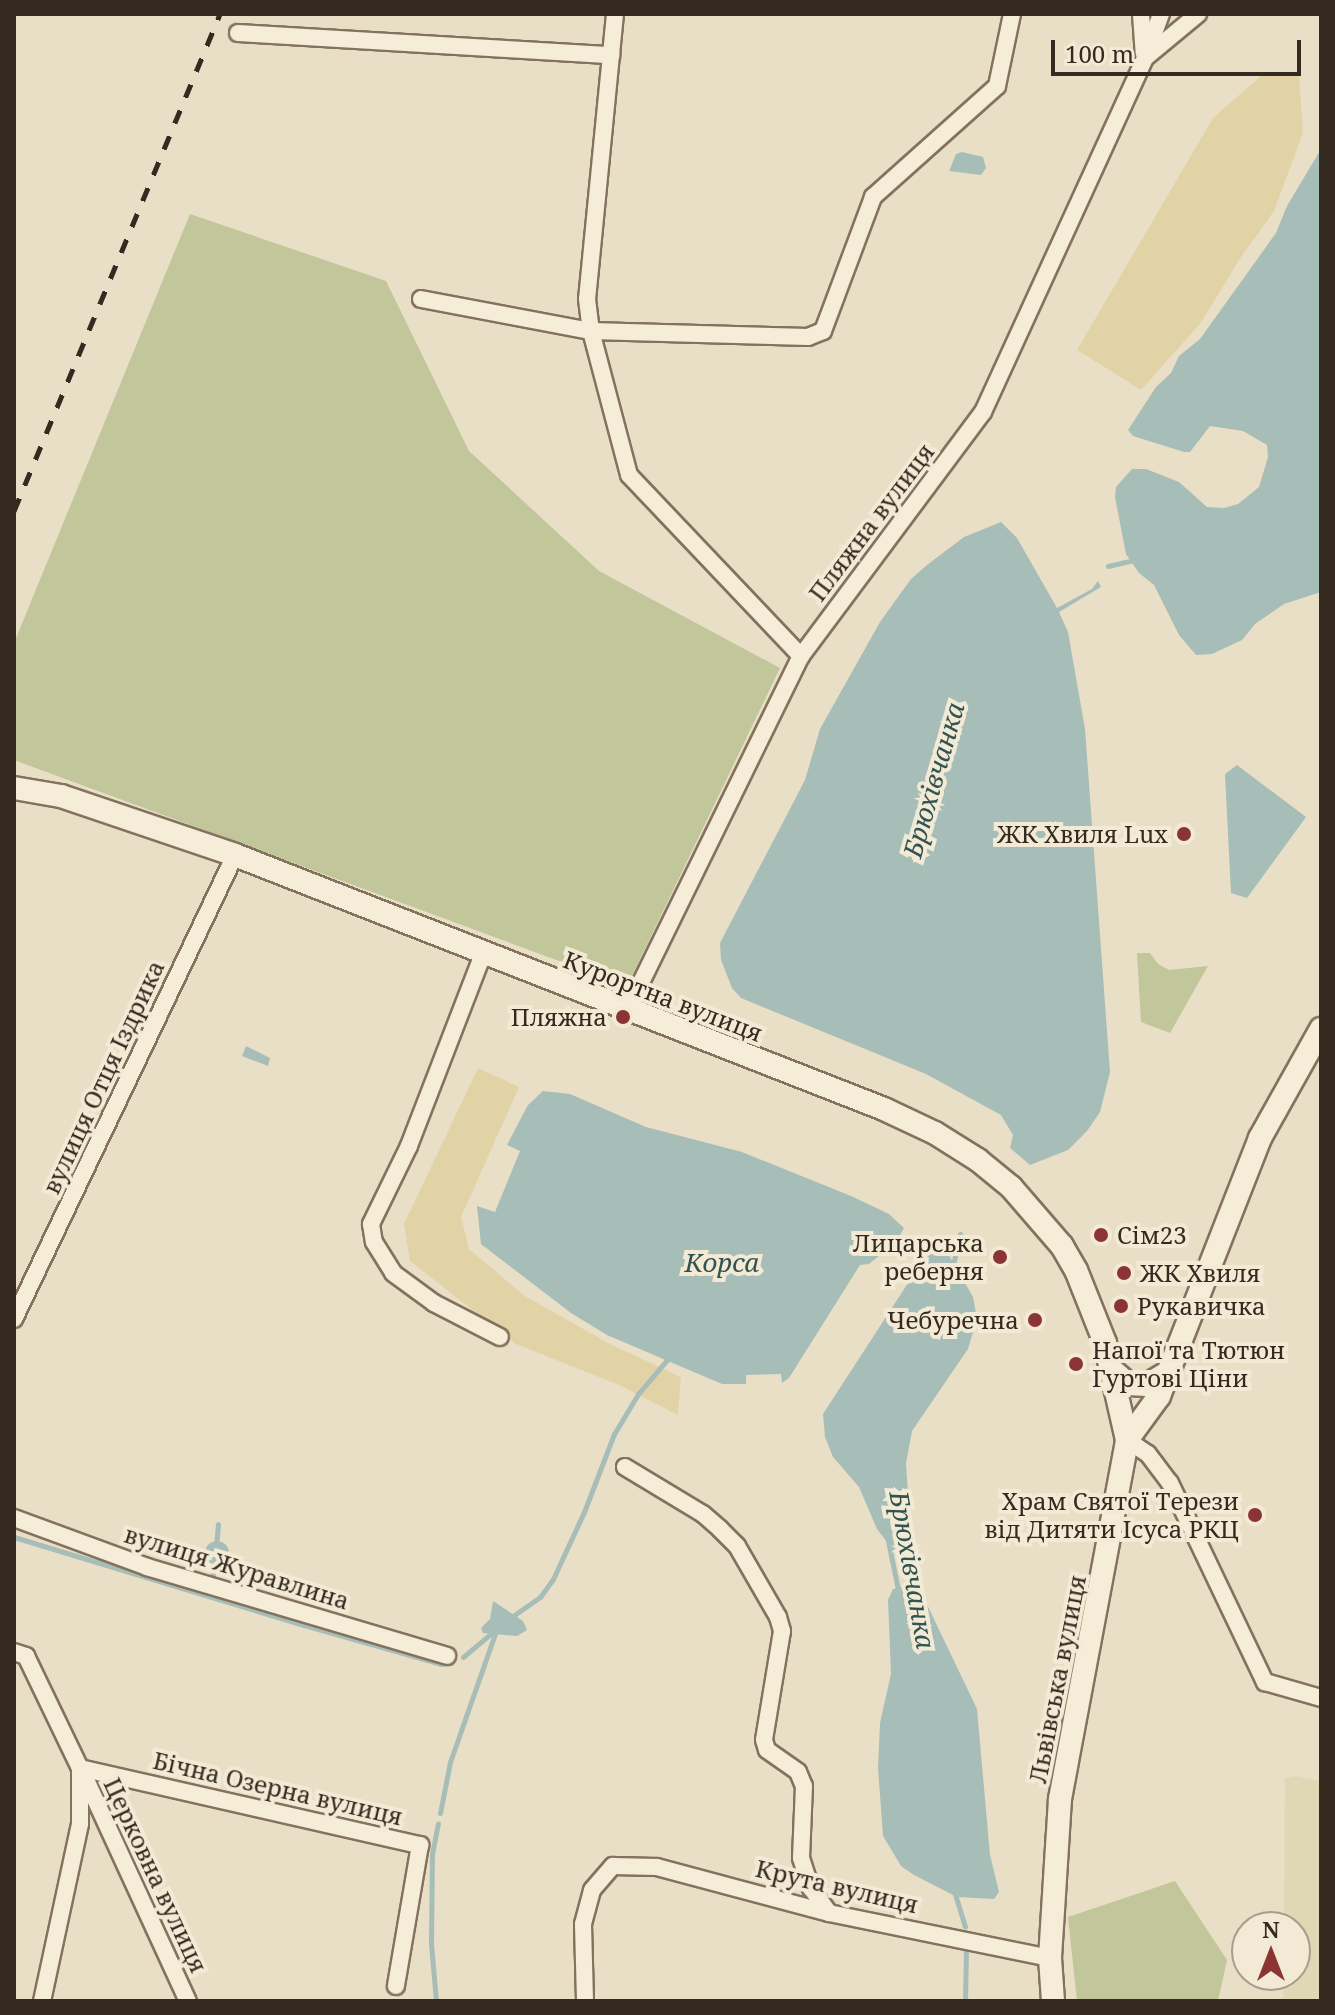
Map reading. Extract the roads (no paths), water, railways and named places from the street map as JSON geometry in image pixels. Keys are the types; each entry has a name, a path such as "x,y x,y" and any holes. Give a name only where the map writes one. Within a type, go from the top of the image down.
{"main road":[{"name":"Курортна вулиця","path":"14,788 61,796 235,855 922,1126 978,1160 1028,1204 1062,1246 1076,1270 1112,1370 1127,1440"},
{"name":"Львівська вулиця","path":"1053,2001 1050,1958 1060,1799 1127,1440 1159,1396 1260,1138 1321,1029"},
{"path":"1112,1370 1128,1384 1147,1385 1167,1373"}],"street":[{"path":"615,14 587,299 591,331 629,475 801,656"},
{"path":"421,299 591,331 808,337 823,331 873,197 997,86 1012,14"},
{"path":"1141,14 1145,58"},
{"name":"Пляжна вулиця","path":"627,1011 801,656 983,412 1145,58 1161,14"},
{"name":"Пляжна вулиця","path":"1145,58 1198,14"},
{"path":"238,33 611,55"},
{"name":"вулиця Отця Іздрика","path":"14,1319 235,855"},
{"path":"483,954 409,1146 371,1224 374,1242 393,1273 434,1303 500,1337"},
{"path":"1127,1440 1157,1462 1170,1483 1265,1682 1321,1698"},
{"path":"625,1467 703,1514 720,1529 737,1546 778,1617 782,1631 764,1740 767,1750 798,1772 804,1786 801,1858 811,1888 829,1913"},
{"name":"вулиця Журавлина","path":"14,1518 147,1567 447,1656"},
{"name":"Церковна вулиця","path":"14,1652 26,1656 188,2001"},
{"path":"42,2001 80,1824 80,1768"},
{"name":"Бічна Озерна вулиця","path":"80,1768 420,1845 396,1986"},
{"name":"Крута вулиця","path":"585,2001 583,1924 592,1890 613,1866 657,1867 829,1913 1050,1958"}],"water":[{"path":"1321,149 1321,592 1284,604 1255,624 1242,640 1212,654 1196,655 1179,635 1154,585 1139,573 1126,554 1115,497 1116,487 1132,469 1146,469 1179,482 1207,507 1224,508 1238,504 1259,487 1268,457 1267,445 1243,431 1210,426 1190,452 1184,452 1133,436 1128,430 1156,387 1171,373 1179,356 1200,339 1276,233 1287,206"},
{"path":"962,152 983,157 986,168 981,175 949,171 956,154"},
{"path":"1001,522 1017,538 1057,608 1092,589 1098,581 1101,587 1059,612 1068,632 1085,729 1110,1072 1100,1112 1087,1131 1068,1150 1030,1165 1010,1148 1013,1135 1001,1115 926,1074 741,998 732,988 721,960 720,943 805,780 820,729 880,622 911,579 927,565 964,537"},
{"path":"1237,765 1306,817 1247,898 1231,893 1225,774"},
{"path":"246,1046 270,1058 268,1066 242,1056"},
{"name":"Корса","path":"543,1091 570,1094 646,1127 742,1152 851,1196 889,1214 904,1228 896,1242 869,1264 860,1265 789,1378 782,1383 781,1374 746,1375 746,1384 722,1384 607,1335 571,1313 481,1244 477,1206 495,1212 520,1151 507,1145 528,1105"},
{"path":"941,1249 950,1257 973,1297 977,1319 968,1349 912,1431 906,1463 911,1541 909,1546 893,1550 877,1529 859,1487 833,1457 825,1437 823,1414 910,1280 917,1261"},
{"path":"217,1541 228,1548 229,1553 222,1564 217,1565 206,1558 205,1553 212,1542"},
{"path":"913,1584 922,1594 977,1709 990,1855 999,1892 994,1899 957,1897 914,1875 901,1866 883,1836 878,1768 880,1723 891,1674 888,1600 893,1589"},
{"path":"493,1601 523,1621 527,1630 517,1636 483,1633 481,1628 490,1619"}],"waterway":[{"name":"Брюхівчанка","path":"1108,566 1134,560"},
{"name":"Брюхівчанка","path":"952,1269 960,1234"},
{"path":"510,1618 540,1597 553,1579 584,1512 614,1434 638,1394 671,1355"},
{"path":"216,1547 218,1524"},
{"path":"14,1537 304,1625 441,1664 451,1663"},
{"name":"Брюхівчанка","path":"888,1541 899,1594"},
{"path":"213,1575 214,1561"},
{"path":"440,1813 450,1762 496,1631"},
{"path":"463,1657 493,1632"},
{"path":"436,2001 431,1944 432,1854 438,1824"},
{"name":"Брюхівчанка","path":"955,1894 965,1927"},
{"name":"Брюхівчанка","path":"965,2001 966,1950"}],"railway":[{"path":"14,511 220,14"}],"place":[{"name":"ЖК Хвиля Lux","path":"1184,834"},
{"name":"Пляжна","path":"623,1017"},
{"name":"Сім23","path":"1101,1235"},
{"name":"Лицарська реберня","path":"1000,1257"},
{"name":"ЖК Хвиля","path":"1124,1273"},
{"name":"Рукавичка","path":"1121,1306"},
{"name":"Чебуречна","path":"1035,1320"},
{"name":"Напої та Тютюн Гуртові Ціни","path":"1076,1364"},
{"name":"Храм Святої Терези від Дитяти Ісуса РКЦ","path":"1255,1515"}]}
